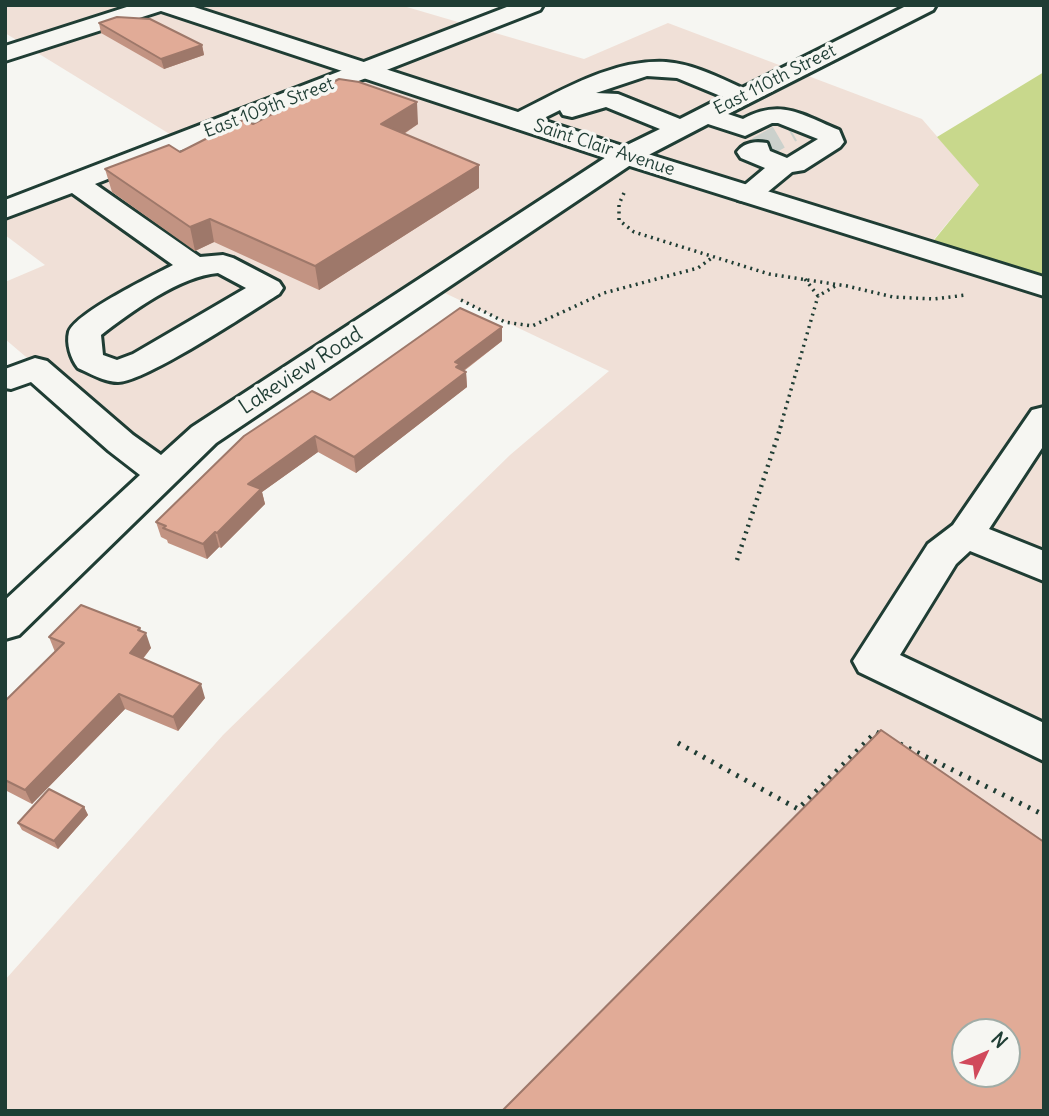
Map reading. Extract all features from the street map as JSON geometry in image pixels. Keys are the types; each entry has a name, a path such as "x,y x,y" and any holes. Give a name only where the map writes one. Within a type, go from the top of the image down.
{"street":[{"path":"5,54 156,5"},
{"name":"Saint Clair Avenue","path":"166,5 529,124 627,169 748,194 1044,287"},
{"name":"East 110th Street","path":"627,169 680,128 925,5"},
{"name":"East 109th Street","path":"5,209 365,71 526,6"},
{"path":"529,124 607,80 642,71 665,69 684,72 742,97"},
{"path":"529,124 594,100 609,99 680,128"},
{"path":"705,115 783,166"},
{"path":"748,194 783,166 794,164 831,142 830,135 797,127 782,116 768,116 751,143"},
{"name":"Lakeview Road","path":"5,624 204,435 627,169"},
{"path":"75,183 194,266"},
{"path":"223,264 268,288 144,362 118,372 89,361 85,348 85,332 118,307 194,266 223,264"},
{"path":"89,361 76,374 151,438 174,464"},
{"path":"11,379 35,368 121,443 174,464"},
{"path":"1044,418 966,534 942,554 874,661 1044,743"},
{"path":"966,534 1044,567"}],"path":[{"path":"627,169 619,204 619,220 634,232 769,274 893,297 934,299 966,295"},
{"path":"457,298 506,322 532,326 604,293 698,268 713,257"},
{"path":"804,279 818,296"},
{"path":"737,561 785,414 818,296 837,285"},
{"path":"678,743 798,809 876,732 1044,815"}],"shaded area":[{"path":"5,5 400,5 584,59 668,23 922,119 979,185 926,249 1044,287 1044,1111 5,1111 5,980 223,735 510,455 609,371 430,286 163,474 5,339 5,282 45,265 5,235 5,210 181,141 5,33"}],"green space":[{"path":"1044,72 1044,287 926,250 979,185 937,137"}],"building":[{"path":"117,17 150,19 202,45 161,59 99,23"},
{"path":"339,79 359,82 417,102 381,124 479,165 315,266 210,219 190,227 105,169 169,145 180,152 243,120 253,124"},
{"path":"460,308 502,327 455,362 460,364 456,367 466,372 354,457 315,436 248,484 261,489 203,544 163,528 166,526 156,522 244,436 312,391 330,400"},
{"path":"81,605 140,628 138,630 146,633 130,653 201,684 173,717 119,694 25,790 5,780 5,701 64,643 49,637"},
{"path":"881,730 1044,842 1044,1111 502,1111"},
{"path":"49,789 84,807 54,841 18,823"}],"tunnel":[{"path":"758,149 791,130"}]}
